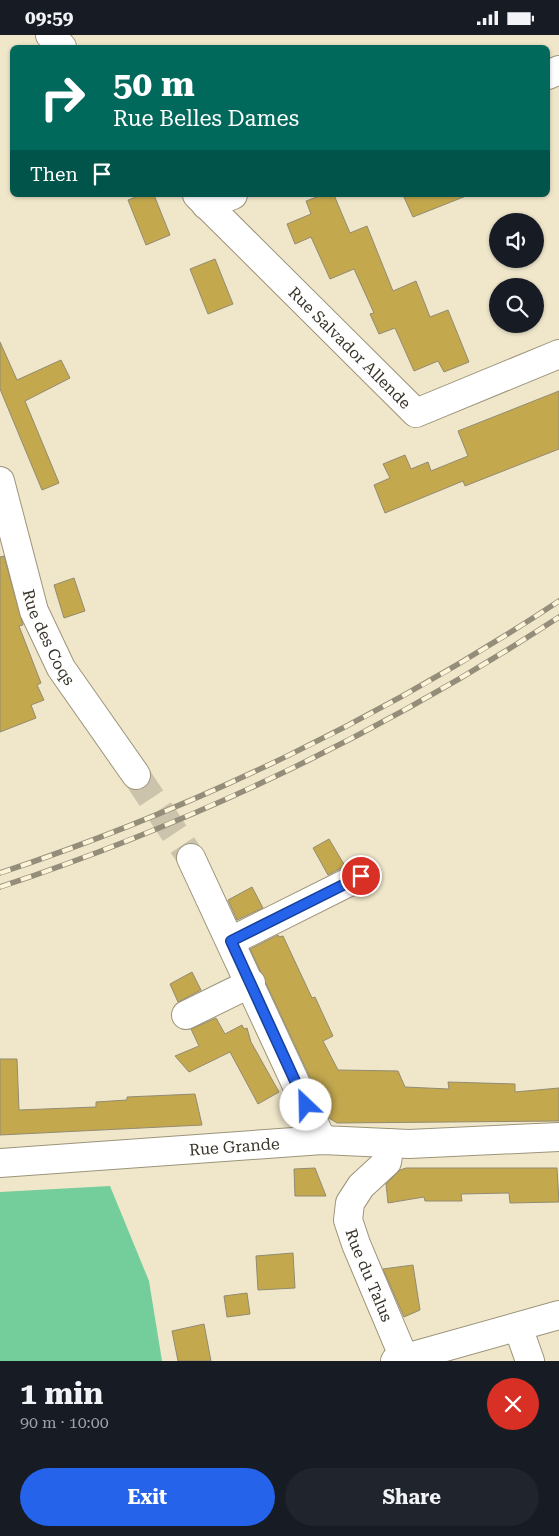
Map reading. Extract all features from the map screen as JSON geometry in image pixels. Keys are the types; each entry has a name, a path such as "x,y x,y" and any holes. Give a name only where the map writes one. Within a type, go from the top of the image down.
{"street":[{"path":"50,35 60,45"},
{"path":"201,200 220,197"},
{"name":"Rue Salvador Allende","path":"201,200 416,413 559,355"},
{"name":"Rue des Coqs","path":"0,481 34,611 61,668 136,775"},
{"path":"191,858 251,983 322,1141"},
{"path":"231,941 361,876"},
{"path":"186,1015 251,983"},
{"name":"Rue Grande","path":"0,1163 322,1141 390,1143 559,1137"},
{"name":"Rue du Talus","path":"390,1143 387,1162 361,1186 350,1203 348,1220 400,1360"},
{"path":"400,1360 501,1329 525,1346 559,1315"}],"green space":[{"path":"110,1186 149,1281 162,1361 0,1361 0,1192"}],"building":[{"path":"136,197 155,197 170,235 146,245 128,200"},
{"path":"317,197 335,197 350,233 367,226 393,291 416,281 430,317 448,310 469,362 444,372 438,361 414,371 395,328 379,334 370,314 374,313 354,269 330,279 311,237 295,244 287,224 311,214 306,201"},
{"path":"404,197 463,197 413,217"},
{"path":"215,259 233,304 208,314 190,269"},
{"path":"0,342 17,380 61,360 70,378 25,401 59,483 42,490 0,389"},
{"path":"559,391 559,449 465,486 463,481 385,513 374,485 390,478 383,464 405,455 411,469 428,462 431,471 468,456 458,431"},
{"path":"4,556 23,625 19,626 41,683 37,685 44,700 31,705 36,718 0,732 0,557"},
{"path":"74,578 85,611 64,618 54,585"},
{"path":"329,839 345,866 328,875 313,848"},
{"path":"252,887 263,908 237,920 228,900"},
{"path":"278,935 279,937 283,936 312,998 315,997 333,1036 323,1041 338,1070 398,1071 405,1087 449,1089 448,1082 515,1084 515,1092 559,1088 559,1121 337,1123 329,1118 250,949"},
{"path":"192,972 201,990 178,1002 170,984"},
{"path":"216,1018 225,1034 242,1025 244,1029 247,1028 251,1042 279,1092 258,1104 230,1052 189,1072 175,1056 199,1046 191,1029"},
{"path":"0,1059 17,1059 19,1110 96,1107 96,1102 127,1100 127,1097 195,1094 202,1125 0,1135"},
{"path":"315,1168 326,1196 295,1196 294,1169"},
{"path":"406,1168 557,1168 559,1202 510,1203 509,1193 461,1194 462,1201 425,1201 424,1197 388,1203 386,1184 400,1170"},
{"path":"293,1253 295,1288 258,1290 256,1256"},
{"path":"413,1265 420,1310 404,1317 383,1269"},
{"path":"247,1293 250,1314 227,1317 224,1296"},
{"path":"204,1324 211,1361 178,1361 172,1331"}],"tunnel":[{"path":"136,775 191,858"}],"railway":[{"path":"0,873 146,819 288,755 358,720 427,682 494,643 559,601"},
{"path":"0,887 146,833 288,770 426,698 559,617"}],"route":[{"path":"306,1105 231,941 361,876"}]}
